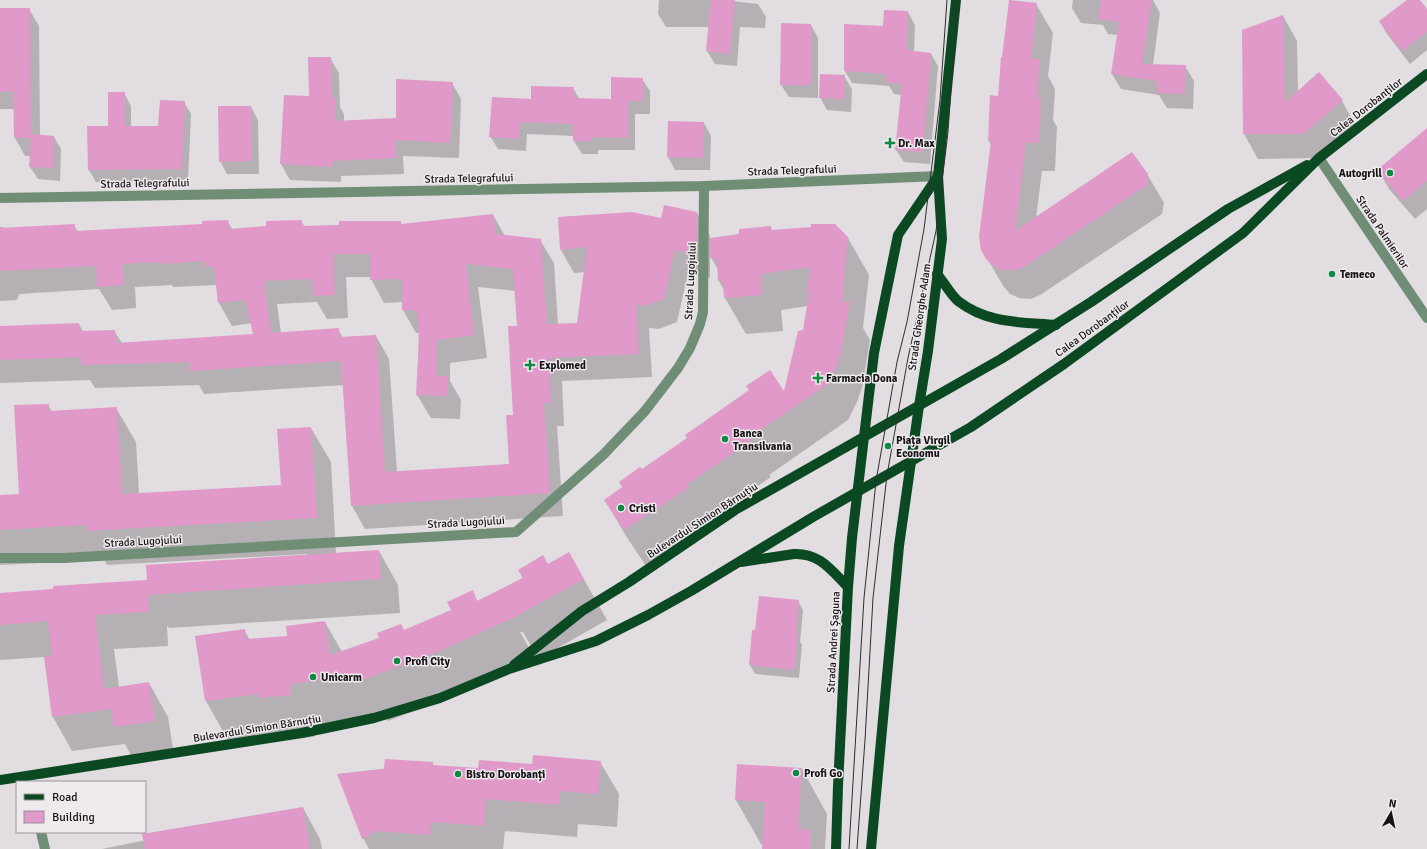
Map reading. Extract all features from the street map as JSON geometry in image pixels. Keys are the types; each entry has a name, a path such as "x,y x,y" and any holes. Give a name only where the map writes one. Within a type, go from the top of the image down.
{"main road":[{"name":"Strada Gheorghe Adam","path":"911,461 918,406 928,351 942,239 938,176 956,0"},
{"name":"Calea Dorobanților","path":"858,491 971,427 1064,364 1236,238 1319,158 1427,74"},
{"name":"Calea Dorobanților","path":"918,406 1001,359 1056,325 1228,209 1319,158"},
{"name":"Strada Gheorghe Adam","path":"865,437 874,353 898,235 938,176"},
{"path":"937,274 957,300 983,316 999,320 1056,325"},
{"name":"Bulevardul Simion Bărnuțiu","path":"509,669 582,611 629,582 735,510 918,406"},
{"name":"Strada Andrei Șaguna","path":"836,849 848,587 852,538 865,437"},
{"path":"871,849 899,546 911,461"},
{"name":"Bulevardul Simion Bărnuțiu","path":"0,780 28,779 302,733 374,718 440,698 509,669 596,641 685,594 736,562 858,491"},
{"path":"736,562 794,554 815,556 848,587"}],"street":[{"name":"Strada Palmierilor","path":"1319,158 1427,318"},
{"name":"Strada Telegrafului","path":"0,198 704,186 938,176"},
{"name":"Strada Lugojului","path":"0,558 64,558 516,532 614,444 645,411 678,368 690,348 700,324 702,312 704,186"},
{"path":"41,833 45,849"}],"building":[{"path":"711,0 735,0 730,54 706,51"},
{"path":"1009,0 1037,3 1031,59 1040,59 1037,98 1041,98 1039,143 1026,143 1015,231 1132,152 1148,174 1147,185 1024,267 1015,270 1002,270 993,266 986,259 981,250 979,237 991,141 988,141 990,95 998,96 1001,57"},
{"path":"1101,0 1152,0 1142,64 1186,65 1185,94 1157,93 1157,81 1111,74 1119,22 1098,19"},
{"path":"1407,0 1420,0 1427,9 1427,32 1402,51 1379,21"},
{"path":"0,8 30,8 31,138 14,138 13,91 0,92"},
{"path":"884,10 908,11 906,50 931,53 923,152 895,150 902,84 886,82 887,74 844,71 844,24 883,26"},
{"path":"1283,15 1285,102 1319,72 1343,100 1303,134 1243,134 1242,30"},
{"path":"781,23 811,24 811,85 780,85"},
{"path":"308,57 331,57 332,98 336,98 335,121 396,118 396,79 453,82 450,143 395,140 396,158 333,161 332,167 280,164 284,95 309,96"},
{"path":"820,74 845,75 844,99 819,98"},
{"path":"611,77 643,78 643,101 628,101 628,138 592,137 592,141 573,141 573,124 520,122 519,139 489,137 492,97 531,99 531,86 574,87 574,98 611,99"},
{"path":"108,92 125,92 125,126 158,126 160,100 185,101 182,169 88,170 87,126 108,126"},
{"path":"218,106 251,106 252,161 219,162"},
{"path":"668,121 704,122 703,158 667,157"},
{"path":"1427,128 1427,181 1403,201 1377,170"},
{"path":"31,134 54,136 53,168 29,167"},
{"path":"664,205 697,212 697,255 675,250 664,299 645,306 636,305 639,354 549,358 551,403 544,403 550,493 351,506 341,361 190,371 189,362 81,365 81,357 0,360 0,326 79,323 79,331 115,330 117,343 253,334 245,300 218,303 214,267 206,267 205,261 159,264 159,262 122,264 124,285 97,287 96,266 0,271 0,228 75,224 75,231 202,224 202,221 228,220 230,229 266,226 266,221 302,220 302,226 339,225 339,221 401,221 401,224 493,214 496,234 541,239 547,324 577,323 587,247 560,250 558,217 632,212 661,218","holes":["333,254 370,254 370,280 402,279 402,310 417,310 419,341 416,395 447,396 448,376 436,376 437,340 474,335 466,264 513,269 517,326 508,326 513,415 506,415 509,464 385,472 376,335 339,337 339,328 271,333 264,281 312,279 313,296 335,295"]},
{"path":"811,224 835,224 848,237 842,301 850,302 841,351 837,365 828,384 749,438 751,441 686,485 688,488 624,530 604,500 622,487 619,482 640,467 642,469 687,438 685,435 749,390 746,386 770,370 784,391 798,331 803,330 809,293 807,293 810,267 761,274 762,295 724,298 723,281 718,281 717,259 710,258 710,238 739,234 739,229 771,226 771,230 811,227"},
{"path":"49,404 49,411 117,407 122,494 281,485 277,429 311,427 317,518 86,531 86,525 0,530 0,495 19,494 14,405"},
{"path":"379,550 381,579 148,595 149,612 95,615 104,689 149,682 155,721 114,727 111,709 52,717 44,657 52,656 48,621 0,625 0,593 53,589 53,586 147,580 146,565"},
{"path":"569,552 584,579 513,618 442,650 363,680 361,675 290,684 291,695 259,698 258,694 205,701 195,636 245,629 246,639 287,636 286,626 325,621 330,655 379,638 377,633 401,624 404,630 451,610 447,602 473,590 477,601 523,578 518,570 543,555 548,564"},
{"path":"759,596 799,600 796,634 798,635 794,670 749,665 752,630 755,630"},
{"path":"533,755 601,761 598,794 560,791 559,805 486,799 484,826 431,822 430,835 376,831 362,839 337,774 384,769 385,759 433,762 433,765 478,768 479,760 532,764"},
{"path":"737,764 802,768 798,829 811,830 810,849 762,849 765,802 735,800"},
{"path":"303,807 310,849 145,849 142,834"}],"tram line":[{"path":"849,849 864,598 876,481 897,362 907,322 924,229 940,100 947,0"},
{"path":"857,849 873,598 887,475 908,358 936,231 948,132 957,0"}],"place":[{"name":"Dr. Max","path":"890,143"},
{"name":"Autogrill","path":"1390,173"},
{"name":"Temeco","path":"1332,274"},
{"name":"Explomed","path":"530,365"},
{"name":"Farmacia Dona","path":"818,378"},
{"name":"Banca Transilvania","path":"725,439"},
{"name":"Piața Virgil Economu","path":"888,446"},
{"name":"Cristi","path":"621,508"},
{"name":"Profi City","path":"397,661"},
{"name":"Unicarm","path":"313,677"},
{"name":"Profi Go","path":"796,773"},
{"name":"Bistro Dorobanți","path":"458,774"}]}
